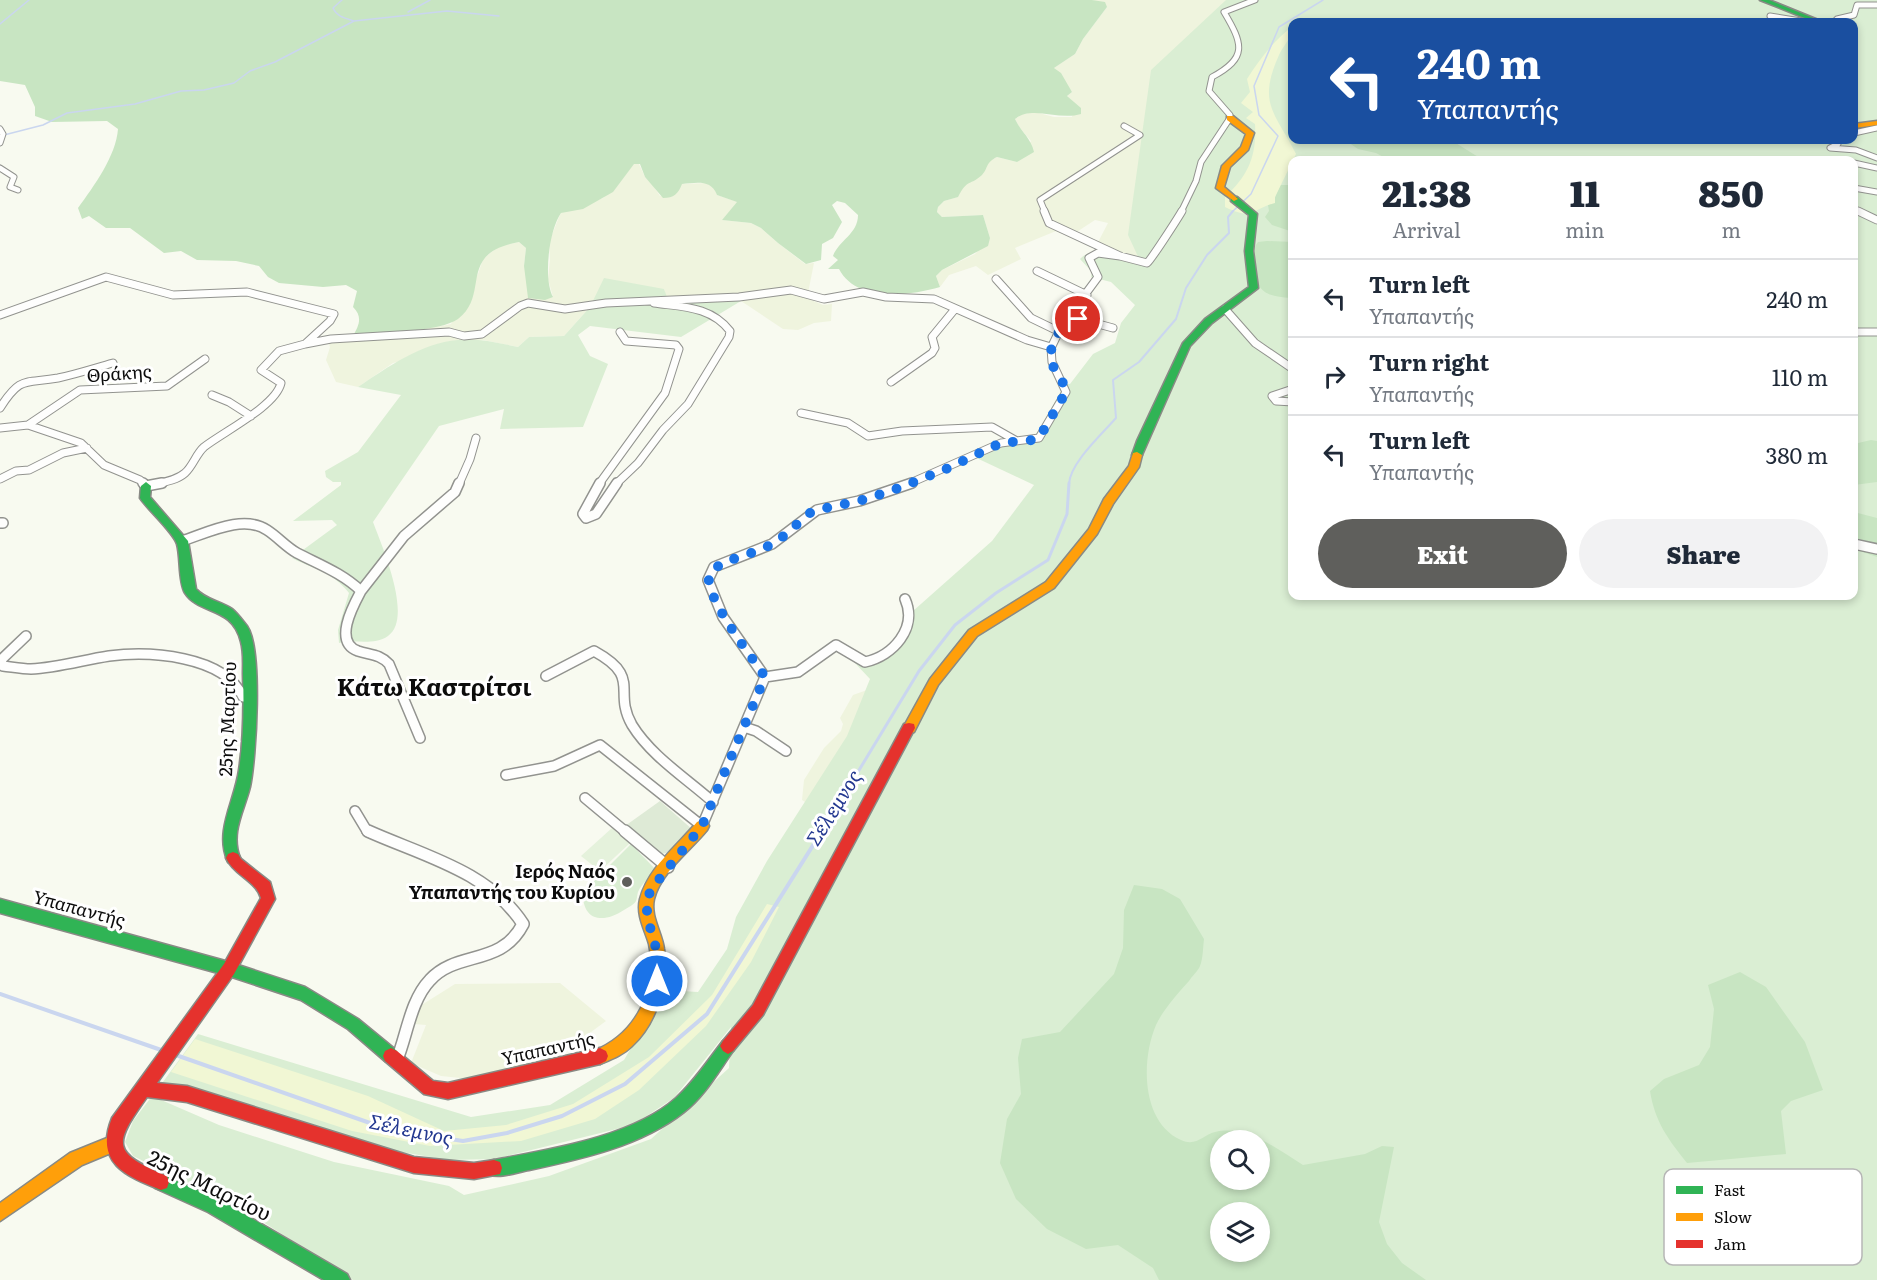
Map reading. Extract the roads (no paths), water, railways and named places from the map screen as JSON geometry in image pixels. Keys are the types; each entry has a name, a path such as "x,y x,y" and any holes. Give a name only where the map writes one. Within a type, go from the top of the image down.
{"street":[{"path":"1231,0 1236,6"},
{"path":"0,1213 76,1159 112,1144 118,1124 144,1089 187,1094 414,1165 474,1171 529,1162 636,1132 679,1107 758,1010 934,682 973,633 1050,585 1093,531 1108,502 1134,467 1140,444 1164,397 1182,352 1201,329 1254,288 1249,251 1253,214 1220,188 1226,166 1245,148 1250,133 1230,118 1209,91 1212,77 1228,69 1238,56 1239,36 1224,12 1236,6 1250,4 1255,0"},
{"path":"1763,0 1810,18"},
{"path":"1841,18 1854,15 1857,5 1877,5"},
{"path":"1770,16 1782,18"},
{"path":"904,599 910,610 904,634 896,645 877,659 865,662 836,645 798,672 765,677 723,617 708,580 714,567 779,540 813,512 891,491 944,470 1001,443 1039,438 1065,396 1065,386 1051,359 1052,347 1098,275 1089,260 1090,256 1102,253 1144,262 1152,261 1160,243 1177,222 1196,181 1201,162 1230,118"},
{"path":"1858,125 1877,123"},
{"path":"1120,256 1049,223 1040,199 1140,135 1124,126"},
{"path":"1858,132 1877,128"},
{"path":"0,129 3,134 0,143"},
{"path":"1838,144 1830,148 1856,150 1877,158"},
{"path":"1858,165 1877,168"},
{"path":"0,168 14,177 10,187 18,190"},
{"path":"1858,189 1877,192"},
{"path":"1858,211 1877,220"},
{"path":"1037,271 1087,295"},
{"path":"0,315 108,277 167,295 225,295 247,292 262,298 334,314 330,321 304,344"},
{"path":"996,279 1030,318 1061,330"},
{"path":"146,486 164,483 185,473 205,446 270,401 281,385 279,380 262,372 262,367 279,351 331,339 449,332 464,336 477,335 490,329 514,310 526,304 564,309 643,301 739,297 791,290 824,299 863,292 886,297 940,300 955,309 1027,340 1052,347"},
{"path":"620,332 630,342 676,345 680,349 666,393 609,469 585,507 583,514 586,518 596,514 617,482 638,463 663,430 688,404 730,334 725,325 701,309 643,301"},
{"path":"891,382 932,353 935,348 932,337 955,309"},
{"path":"1225,309 1255,343 1288,366"},
{"path":"1061,330 1078,319 1113,328"},
{"path":"1858,332 1877,332"},
{"name":"Θράκης","path":"28,425 80,390 167,386 205,359"},
{"path":"0,408 10,392 28,380 57,378 113,363"},
{"path":"1288,390 1272,396 1276,401 1288,402"},
{"path":"213,395 251,416"},
{"path":"801,412 848,423 868,436 902,431 992,427 1015,440"},
{"path":"0,428 28,425 78,441 104,465 140,480 146,486 145,498 182,541 241,524 262,526 293,551 337,571 361,591"},
{"path":"420,738 417,725 400,694 387,662 377,655 354,649 346,635 347,622 361,591 404,536 455,492 462,479 476,438"},
{"path":"0,478 16,471 31,469 63,453 87,448"},
{"name":"25ης Μαρτίου","path":"144,1089 229,969 268,899 265,887 236,863 230,852 228,841 243,788 247,761 248,645 244,631 229,613 197,598 190,591 182,541"},
{"path":"1858,545 1877,549"},
{"path":"26,636 3,658 1,661 3,666 30,669 112,656 173,656 227,676 238,686 243,698 247,697"},
{"path":"546,676 594,651 618,667 623,676 625,708 632,725 661,757 713,802"},
{"name":"Υπαπαντής","path":"0,906 89,928 229,969 314,999 353,1024 396,1063 430,1088 448,1091 607,1054 622,1046 637,1025 657,981 659,959 648,920 646,901 652,888 702,826 765,677"},
{"path":"744,727 756,731 786,751"},
{"path":"506,775 554,766 600,745 702,826"},
{"path":"585,798 668,867"},
{"path":"355,812 367,831 444,861 477,880 516,913 523,924 520,933 498,950 433,976 420,996 396,1063"},
{"name":"25ης Μαρτίου","path":"112,1144 117,1160 130,1168 214,1206 341,1280"}],"waterway":[{"path":"0,24 29,0"},
{"path":"342,0 333,8 342,17 354,21"},
{"path":"408,12 430,0"},
{"name":"Σέλεμνος","path":"1294,18 1323,0"},
{"path":"354,21 447,11 499,16"},
{"path":"4,135 43,125 67,113 135,104 181,91 204,90 234,83 250,71 275,62 354,21"},
{"name":"Σέλεμνος","path":"1233,211 1251,194 1278,136 1259,115 1254,86 1279,27 1288,21"},
{"name":"Σέλεμνος","path":"1069,484 1081,458 1116,418 1113,380 1139,362 1176,319 1186,288 1207,255 1229,233 1228,217 1233,211"},
{"name":"Σέλεμνος","path":"821,833 919,671 955,625 996,593 1048,560 1067,514 1069,483"},
{"name":"Σέλεμνος","path":"173,1054 390,1130 463,1141 507,1133 562,1116 625,1084 707,1014 822,831"},
{"name":"Σέλεμνος","path":"0,994 164,1051"}],"place":[{"name":"Ιερός Ναός Υπαπαντής του Κυρίου","path":"627,882"}],"district":[{"name":"Κάτω Καστρίτσι","path":"434,688"}]}
